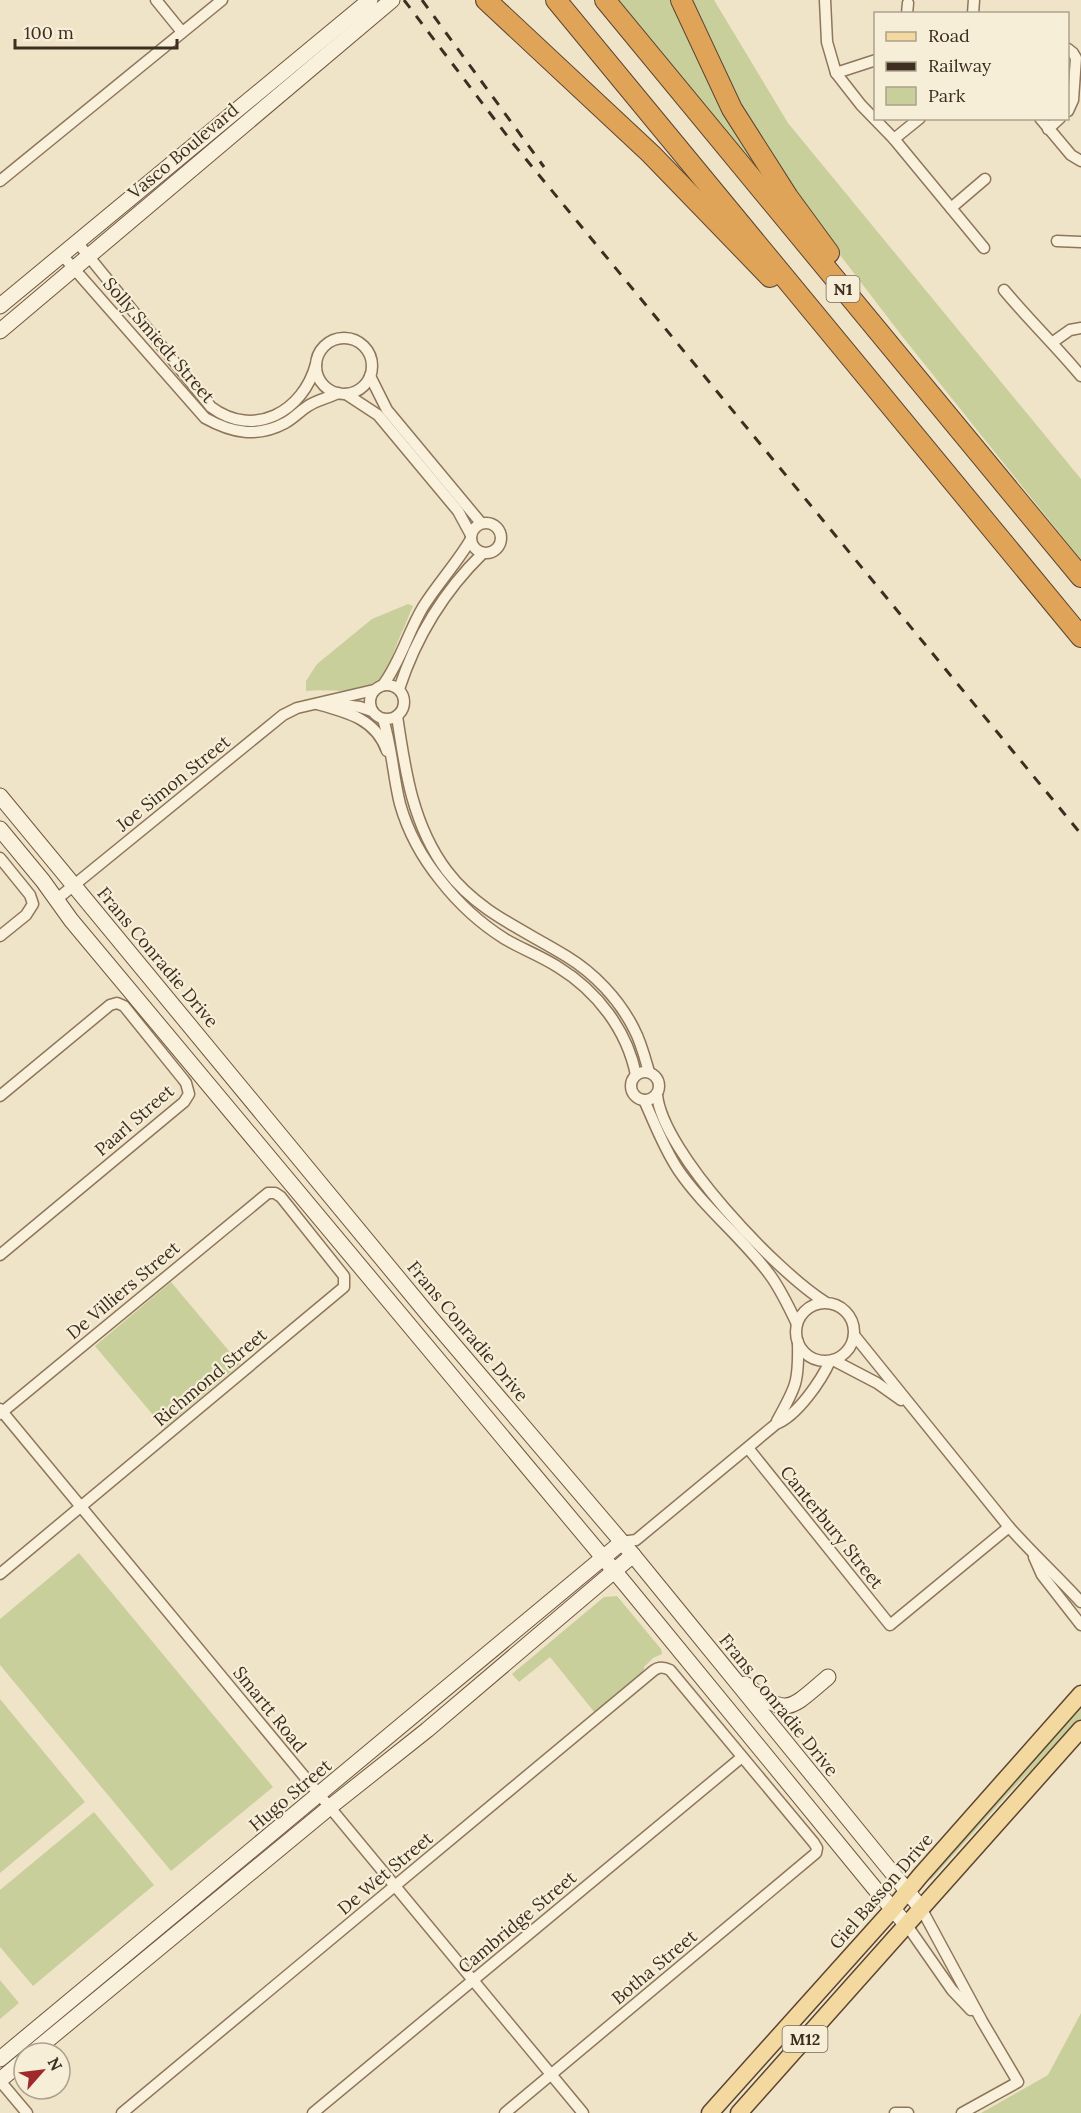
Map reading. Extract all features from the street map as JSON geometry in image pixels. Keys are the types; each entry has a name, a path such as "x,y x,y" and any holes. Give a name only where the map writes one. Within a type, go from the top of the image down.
{"highway":[{"path":"486,0 651,154 788,296 851,357"},
{"name":"N1","path":"556,0 1081,637"},
{"name":"N1","path":"605,0 1081,577"},
{"path":"681,0 732,109 788,197 842,271 1081,577"}],"main road":[{"name":"Vasco Boulevard","path":"0,306 366,9 392,0"},
{"name":"Vasco Boulevard","path":"0,331 88,256 366,9"},
{"name":"Frans Conradie Drive","path":"0,796 431,1318 630,1546 805,1769 921,1908"},
{"path":"0,829 57,899 71,920 614,1571 892,1910 906,1924"},
{"name":"Hugo Street","path":"46,2041 325,1801 470,1670 603,1558 630,1546"},
{"name":"Hugo Street","path":"0,2059 325,1801 427,1730 614,1571 630,1546"},
{"path":"724,1668 764,1700 781,1706 789,1706 802,1699 828,1677"},
{"path":"470,1670 482,1684"},
{"name":"Giel Basson Drive","path":"711,2113 1081,1694"},
{"name":"M12","path":"740,2113 1081,1729"},
{"path":"0,2080 12,2070"}],"street":[{"path":"156,0 182,32"},
{"path":"0,181 222,0"},
{"path":"825,0 827,42 836,73 874,118"},
{"path":"1069,50 1075,56 1076,64 1073,100 1069,109"},
{"path":"836,73 874,61"},
{"path":"876,120 984,248"},
{"path":"894,139 918,120"},
{"path":"1041,120 1071,155 1081,161"},
{"path":"1048,129 1058,120"},
{"path":"951,208 985,179"},
{"path":"1057,241 1081,242"},
{"name":"Solly Smiedt Street","path":"77,242 211,406 222,415 242,421 265,420 280,412 302,394 312,379 316,364"},
{"name":"Solly Smiedt Street","path":"62,255 205,418 219,426 237,432 267,431 287,422 309,405 342,394"},
{"path":"1004,290 1033,325 1053,342 1081,376"},
{"path":"1053,342 1070,330 1081,328"},
{"path":"481,523 387,410 370,376 371,362 363,346 341,338 329,343 320,352 316,364 320,379 331,391 342,394 378,415 458,511 475,548 483,553"},
{"path":"342,394 361,388 370,376"},
{"path":"394,774 384,719 372,711 370,700 395,669 423,607 459,560 474,528 481,523 495,525 502,538 495,550 483,553 467,568 433,614 415,648 399,689"},
{"path":"379,687 392,685 399,689 405,703 404,709 397,716 384,719"},
{"name":"Joe Simon Street","path":"57,899 270,725 297,708 379,687"},
{"path":"317,704 353,714 376,730 385,745 402,810 413,837 439,879 480,921 506,939 557,966 592,994 626,1041 636,1075"},
{"name":"Joe Simon Street","path":"317,704 349,705 372,711"},
{"path":"397,716 405,771 416,809 430,845 448,872 500,919 568,957 602,985 622,1008 634,1029 649,1072"},
{"path":"0,858 30,895 33,904 26,915 0,936"},
{"name":"Paarl Street","path":"0,1096 114,1003 124,1006 186,1083 189,1094 0,1255"},
{"path":"657,1095 644,1100 634,1095 632,1079 644,1072 657,1077 659,1083 657,1095 662,1116 676,1142 713,1195 797,1282 825,1302 837,1305 844,1310 854,1324 853,1342 845,1353 831,1360 822,1361 807,1354 798,1341"},
{"path":"644,1100 659,1135 679,1170 769,1274 784,1297 797,1324 797,1379 789,1402 776,1424"},
{"name":"De Villiers Street","path":"1,1412 268,1193"},
{"name":"Richmond Street","path":"0,1574 344,1287 345,1280 341,1272 281,1197 268,1193"},
{"path":"797,1324 805,1311 825,1302"},
{"path":"854,1335 1009,1527 1081,1602"},
{"path":"630,1546 789,1415 813,1390 831,1360"},
{"path":"831,1360 877,1383 915,1412"},
{"name":"Smartt Road","path":"1,1412 583,2113"},
{"name":"Canterbury Street","path":"748,1448 890,1625 1009,1527"},
{"path":"1033,1554 1042,1575 1081,1624"},
{"name":"De Wet Street","path":"122,2113 656,1669 662,1667 670,1670 742,1757"},
{"name":"Botha Street","path":"505,2113 814,1856 816,1851 814,1843 742,1757"},
{"name":"Cambridge Street","path":"313,2113 742,1757"},
{"path":"921,1908 1018,2082 962,2113"},
{"path":"906,1924 952,1989 982,2021"},
{"path":"0,2080 27,2113"},
{"path":"895,2113 908,2113"}],"green space":[{"path":"619,0 675,0 793,213"},
{"path":"687,0 714,0 788,123 1081,479 1081,560 902,336 801,204 747,123"},
{"path":"408,604 413,606 388,666 379,679 365,688 354,690 306,691 306,681 317,664 372,619"},
{"path":"171,1282 240,1364 164,1428 95,1346"},
{"path":"79,1553 273,1787 171,1871 0,1665 0,1619"},
{"path":"617,1596 661,1649 662,1654 653,1658 641,1673 595,1713 550,1657 519,1682 512,1674 604,1597"},
{"path":"0,1699 85,1802 0,1873"},
{"path":"1081,1707 1081,1719 1008,1794 931,1880 929,1878"},
{"path":"94,1812 154,1885 33,1986 0,1947 0,1890"},
{"path":"0,1980 19,2003 0,2019"},
{"path":"1081,2013 1081,2113 981,2113 1048,2075"}],"railway":[{"path":"404,0 511,141 1081,834"},
{"path":"422,0 544,167"}]}
